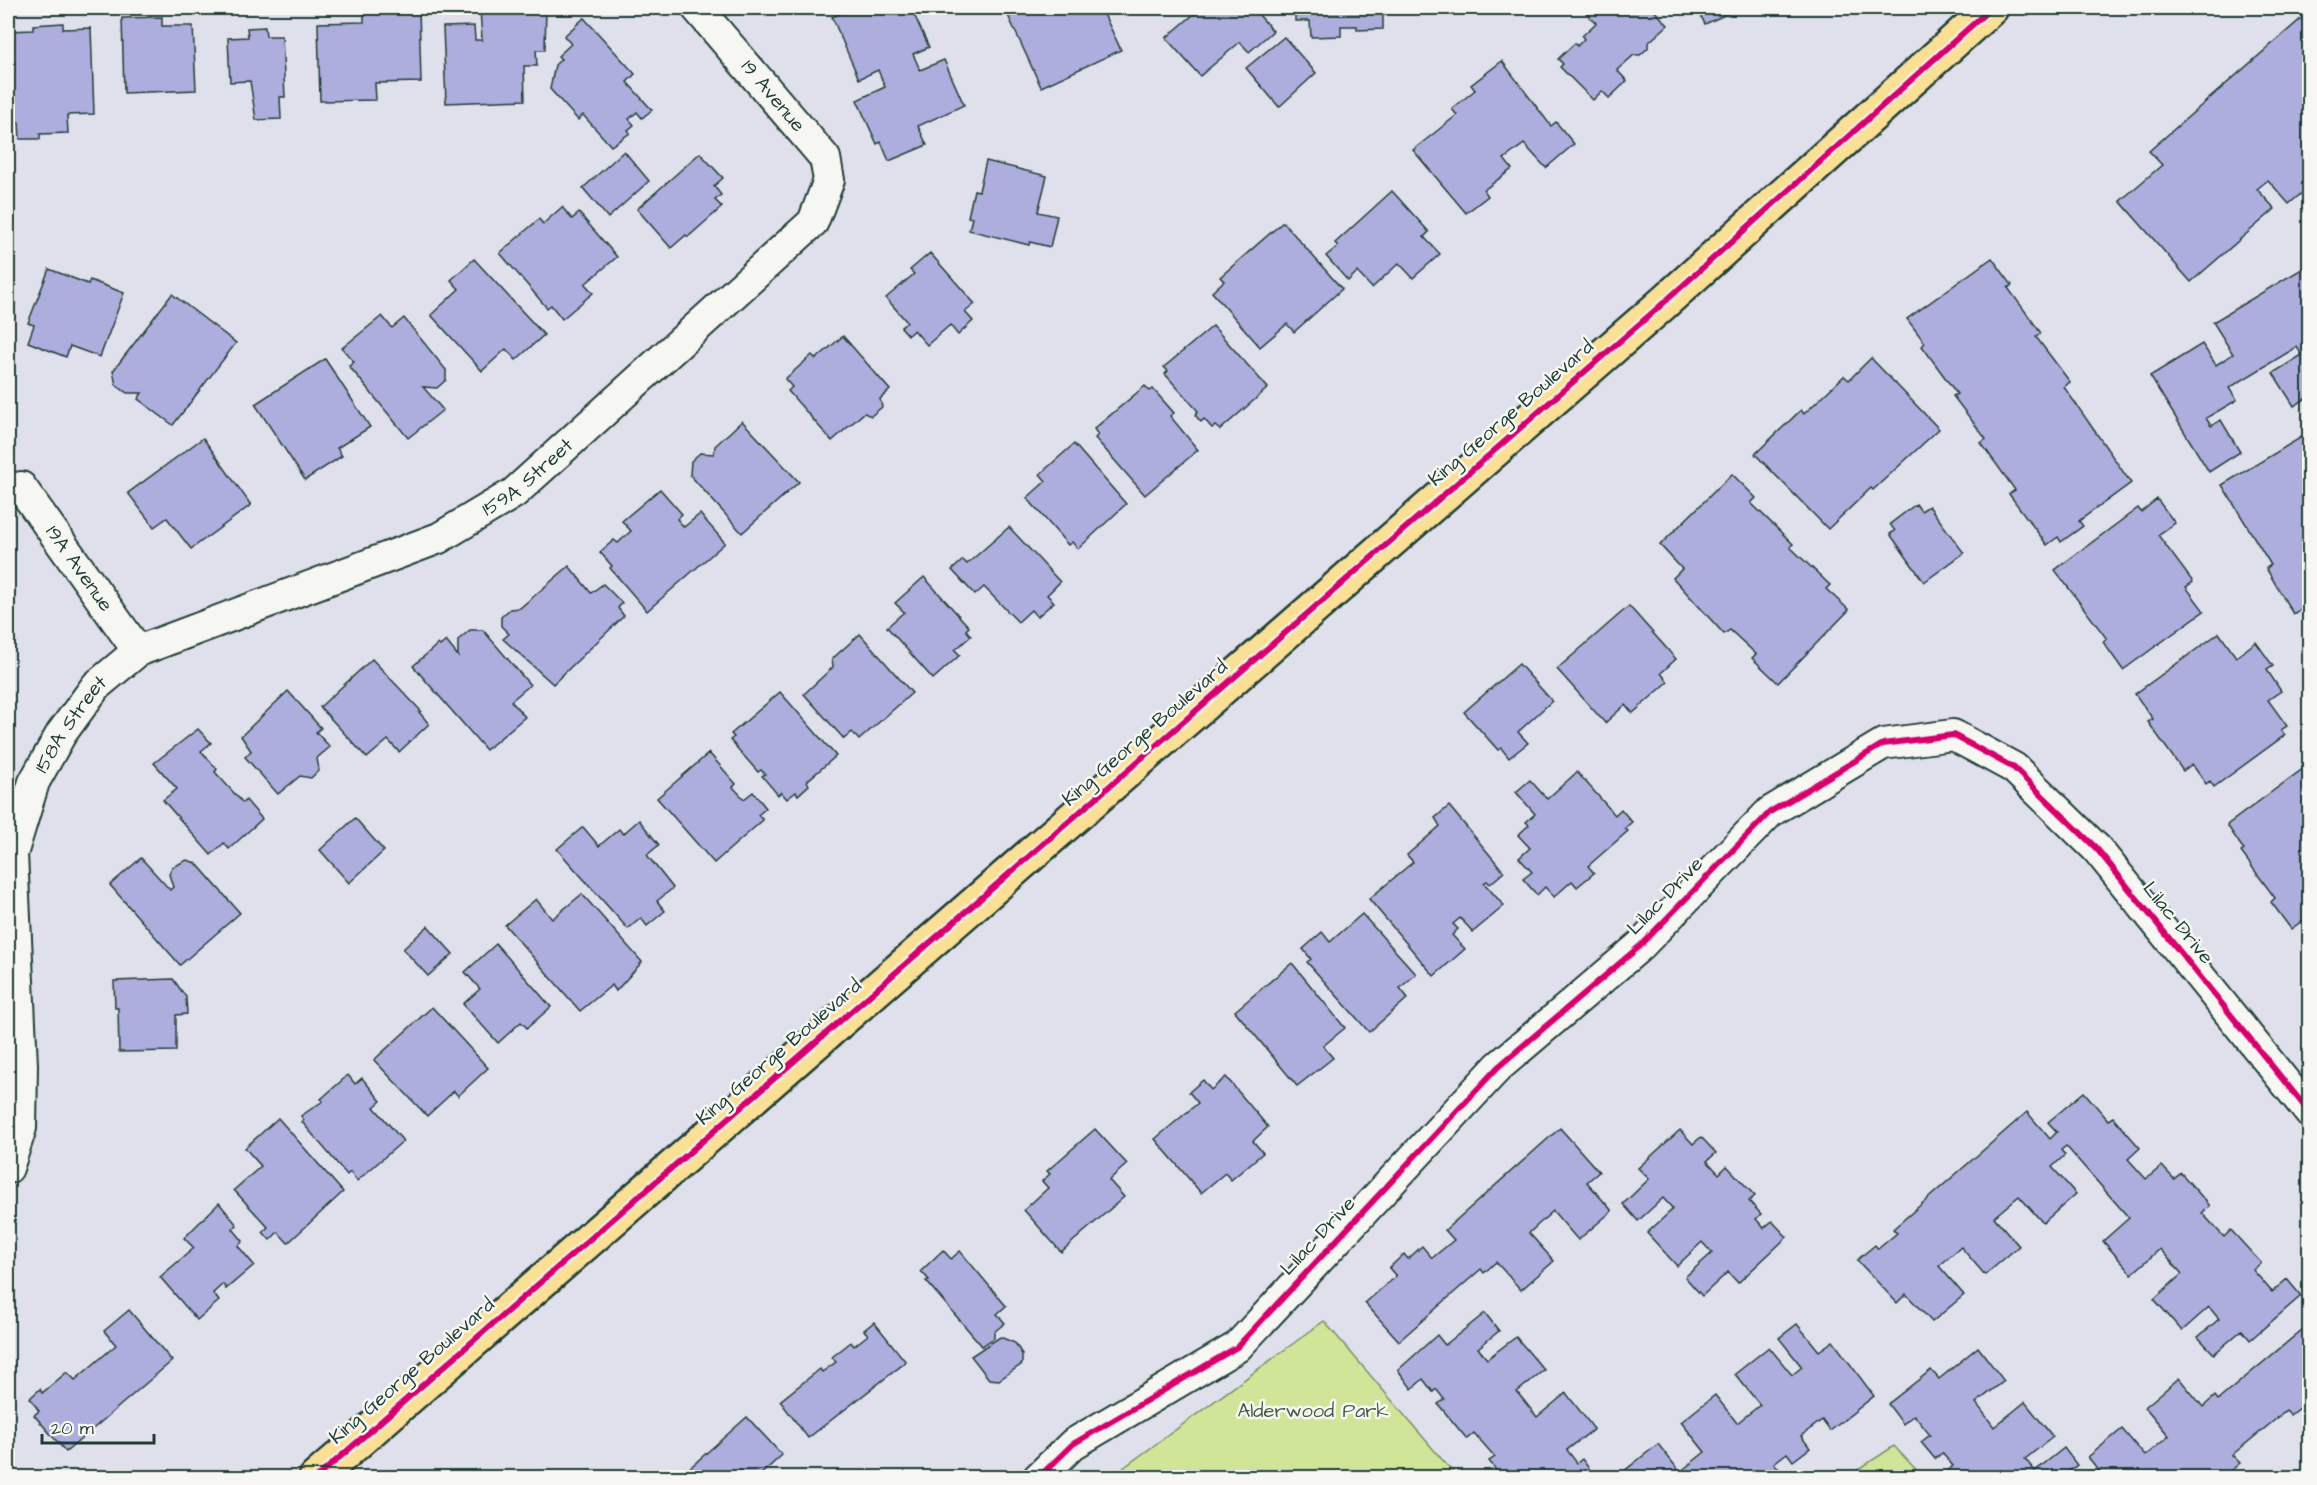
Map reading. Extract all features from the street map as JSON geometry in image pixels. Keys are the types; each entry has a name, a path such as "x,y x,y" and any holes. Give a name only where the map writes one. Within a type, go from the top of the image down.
{"main road":[{"name":"King George Boulevard","path":"316,1478 1650,315 1988,9"}],"street":[{"name":"19 Avenue","path":"703,11 825,158 829,180"},
{"name":"159A Street","path":"138,651 439,538 514,494 813,222 829,180"},
{"name":"19A Avenue","path":"21,487 138,651"},
{"name":"158A Street","path":"8,1168 21,1128 22,1065 12,854 34,782 61,734 96,686 138,651"},
{"name":"Lilac Drive","path":"1038,1478 1073,1444 1237,1347 1498,1067 1640,946 1770,812 1883,744 1953,735 2014,768 2097,849 2310,1113"}],"green space":[{"name":"Alderwood Park","path":"1324,1321 1457,1477 1111,1477"},
{"path":"1894,1446 1923,1477 1847,1477"}],"building":[{"path":"364,8 419,8 421,82 375,83 376,100 320,101 318,23 364,22"},
{"path":"546,8 545,50 536,50 537,66 524,66 525,100 446,103 443,27 474,26 475,40 482,40 480,9"},
{"path":"853,8 911,8 929,47 913,54 920,70 944,60 964,105 918,126 927,145 889,161 881,142 877,144 857,100 885,87 878,70 859,79 832,17"},
{"path":"1015,8 1101,8 1121,50 1041,87 1006,11"},
{"path":"1201,8 1253,8 1273,31 1249,52 1240,42 1200,76 1166,38"},
{"path":"1295,8 1383,8 1383,29 1357,30 1357,26 1341,26 1341,36 1311,37 1310,21 1295,21"},
{"path":"1581,8 1652,8 1668,25 1648,43 1648,48 1640,55 1634,55 1617,70 1627,81 1609,98 1602,91 1593,100 1560,67 1563,64 1558,59 1575,43 1577,46 1584,39 1582,36 1596,23"},
{"path":"1697,8 1740,8 1705,24"},
{"path":"2310,11 2310,186 2289,204 2268,180 2257,189 2275,209 2191,282 2120,201 2162,165 2149,151"},
{"path":"162,17 162,26 193,26 196,90 124,93 122,18"},
{"path":"584,18 635,74 627,82 652,110 642,118 637,112 629,119 634,125 628,130 630,133 611,146 583,115 578,120 550,89 555,65 561,59 558,56 571,44 564,36"},
{"path":"63,23 63,29 91,28 94,114 67,115 68,133 40,134 40,139 20,139 19,122 8,123 8,31 33,30 33,25"},
{"path":"265,27 266,36 282,36 285,97 280,97 281,119 256,120 250,81 230,82 228,38 248,37 247,28"},
{"path":"1284,37 1316,73 1279,107 1246,68"},
{"path":"1502,61 1551,126 1556,122 1574,144 1546,168 1524,144 1504,159 1512,169 1484,190 1488,196 1466,213 1413,150 1457,115 1452,109 1475,90 1471,85"},
{"path":"624,151 649,181 608,218 583,188"},
{"path":"700,153 723,178 714,186 721,195 715,200 722,207 688,237 686,235 671,248 637,209"},
{"path":"986,161 1047,176 1038,212 1057,216 1050,247 1030,242 1029,245 969,230 972,218 968,217 974,190 979,191"},
{"path":"1392,191 1429,232 1424,237 1440,254 1413,278 1399,263 1372,288 1357,272 1348,281 1326,256 1338,246 1335,243"},
{"path":"562,207 572,219 579,213 617,257 585,284 593,293 562,319 551,305 547,308 500,253 539,219 543,224"},
{"path":"1283,222 1342,289 1294,332 1287,324 1260,347 1212,292 1224,281 1220,277"},
{"path":"930,253 975,304 965,312 973,321 958,335 950,325 927,345 914,330 908,335 901,327 907,322 886,298 914,274 910,270"},
{"path":"1992,258 2012,285 2008,288 2041,333 2036,337 2070,382 2064,387 2131,483 2079,521 2083,526 2061,542 2058,537 2047,545 2009,494 2015,490 1981,443 1986,439 1953,396 1957,394 1922,346 1925,343 1907,319"},
{"path":"474,259 544,335 516,360 506,349 482,371 431,315 459,289 451,280"},
{"path":"2310,264 2310,396 2294,406 2273,373 2302,355 2297,347 2229,388 2237,400 2206,418 2211,426 2221,420 2240,452 2209,472 2150,376 2202,344 2216,365 2233,354 2213,322"},
{"path":"49,269 88,284 90,280 124,293 100,357 70,346 66,357 28,342 34,325 28,323"},
{"path":"8,274 12,274 10,355 8,354"},
{"path":"172,294 236,343 173,425 138,399 142,393 127,393 116,385 113,371"},
{"path":"382,316 392,328 404,318 446,370 446,380 437,388 423,387 443,410 408,438 349,366 354,362 342,348"},
{"path":"1213,326 1268,388 1220,430 1215,426 1212,428 1204,419 1201,422 1195,415 1198,411 1165,374 1168,371 1164,367"},
{"path":"843,336 890,390 880,399 882,407 871,416 864,413 832,441 788,391 792,387 785,379 812,355 816,359"},
{"path":"1871,358 1939,429 1828,529 1755,454 1801,410 1804,414 1844,376 1849,380"},
{"path":"325,359 370,427 337,448 342,456 305,480 255,404"},
{"path":"1145,386 1150,391 1153,389 1174,413 1170,416 1198,450 1145,495 1095,438 1098,435 1094,429"},
{"path":"742,421 799,482 742,533 690,475 691,461 700,453 714,454 715,446"},
{"path":"2310,432 2310,604 2293,614 2266,568 2271,565 2222,485"},
{"path":"203,438 251,505 191,549 167,518 154,527 128,493"},
{"path":"1074,444 1126,504 1078,549 1072,542 1068,545 1027,498 1046,481 1040,474"},
{"path":"1732,474 1756,498 1751,503 1793,544 1790,547 1830,585 1826,589 1849,610 1778,683 1752,658 1756,654 1730,630 1724,634 1673,578 1682,569 1660,545"},
{"path":"660,489 682,514 677,519 684,527 700,514 725,543 647,611 610,568 612,566 600,552 614,540 618,543 631,531 622,521"},
{"path":"2157,499 2175,523 2158,535 2193,582 2186,587 2204,611 2123,670 2103,642 2107,639 2055,570 2138,508 2141,512"},
{"path":"1916,504 1921,511 1929,506 1964,553 1924,582 1890,534 1895,531 1890,524"},
{"path":"1009,527 1060,582 1047,595 1054,602 1037,617 1031,610 1018,622 984,587 975,595 952,570 963,560 967,564"},
{"path":"569,566 591,593 603,584 622,603 618,608 624,616 553,684 503,639 509,634 501,626 501,617 510,609 520,608"},
{"path":"924,577 969,627 966,630 971,636 955,650 960,655 933,679 887,627 904,612 895,603"},
{"path":"1629,606 1676,659 1661,673 1668,682 1633,713 1625,705 1605,723 1557,669"},
{"path":"470,630 483,630 530,685 511,701 525,717 486,750 413,666 438,644 440,646 446,641 458,656 458,640"},
{"path":"2219,633 2236,657 2256,642 2273,666 2267,670 2281,691 2268,700 2287,726 2281,730 2285,735 2214,787 2210,781 2206,784 2192,764 2183,771 2148,722 2153,719 2135,694"},
{"path":"860,634 912,693 859,740 852,732 844,739 804,694 833,667 832,659"},
{"path":"372,659 421,711 419,712 429,724 399,752 388,740 367,758 320,707"},
{"path":"1519,664 1552,701 1518,732 1528,743 1509,758 1501,748 1498,750 1464,712"},
{"path":"288,691 321,728 316,732 330,747 317,758 319,770 311,778 300,776 278,794 245,757 251,751 241,736"},
{"path":"780,692 836,756 807,781 809,785 798,795 796,792 787,799 781,792 778,795 762,776 765,774 761,770 758,772 730,740 734,737 731,734"},
{"path":"198,729 211,743 201,751 217,769 215,772 243,803 246,800 262,819 229,849 224,843 211,855 163,800 177,789 154,763"},
{"path":"709,753 736,784 733,787 744,799 753,792 766,808 758,815 763,820 714,863 657,798"},
{"path":"2304,768 2310,775 2310,915 2291,929 2271,902 2275,898 2241,852 2244,850 2227,825"},
{"path":"1577,772 1615,815 1621,809 1632,822 1625,828 1628,831 1588,866 1594,873 1577,887 1572,881 1554,897 1545,887 1537,895 1523,879 1532,872 1519,858 1530,848 1518,835 1529,825 1526,822 1535,814 1516,792 1530,780 1547,799"},
{"path":"1449,806 1504,872 1490,884 1487,881 1484,883 1504,906 1473,932 1460,918 1453,924 1458,929 1452,935 1465,949 1434,976 1369,899 1413,862 1407,855 1440,826 1435,818"},
{"path":"355,818 384,851 349,883 320,850"},
{"path":"639,820 659,845 647,855 673,888 657,901 665,911 647,926 641,918 628,929 557,849 583,827 599,846 619,829 623,834"},
{"path":"141,858 170,890 173,887 169,874 172,867 187,860 196,863 240,913 180,965 110,885"},
{"path":"582,894 642,962 616,991 612,985 580,1011 505,925 536,899 552,919"},
{"path":"1362,914 1416,974 1400,988 1408,998 1369,1032 1307,962 1311,959 1303,949 1322,932 1330,942"},
{"path":"428,926 453,954 428,976 403,949"},
{"path":"496,944 551,1007 527,1028 521,1022 498,1043 463,1004 480,989 465,972"},
{"path":"1292,963 1345,1028 1323,1046 1333,1058 1297,1086 1235,1011"},
{"path":"173,979 186,997 187,1014 176,1015 176,1051 119,1052 118,1008 115,1008 114,981"},
{"path":"432,1007 488,1068 458,1096 454,1091 427,1116 374,1060"},
{"path":"348,1075 355,1084 362,1078 381,1101 374,1107 403,1141 357,1181 350,1172 347,1175 302,1122 304,1120 301,1116 323,1101 321,1099"},
{"path":"1226,1077 1268,1127 1253,1141 1263,1153 1231,1180 1225,1173 1201,1193 1155,1139 1198,1103 1189,1092 1203,1080 1211,1090"},
{"path":"2084,1092 2108,1120 2113,1117 2140,1148 2128,1159 2146,1179 2162,1166 2174,1179 2181,1173 2210,1206 2202,1213 2224,1237 2231,1230 2261,1263 2253,1270 2272,1292 2287,1279 2301,1296 2250,1340 2242,1330 2214,1354 2198,1337 2219,1319 2209,1307 2182,1331 2154,1299 2182,1274 2160,1249 2132,1274 2103,1241 2129,1218 2066,1146 2061,1150 2065,1155 2052,1167 2076,1194 2043,1223 2019,1196 1994,1217 2019,1246 1985,1275 1961,1247 1939,1266 1964,1295 1932,1322 1906,1294 1897,1303 1857,1260 1875,1245 1878,1249 1897,1233 1893,1229 2027,1112 2050,1139 2057,1132 2048,1122"},
{"path":"278,1118 343,1192 288,1243 278,1232 270,1240 263,1232 268,1227 234,1190 261,1166 245,1148"},
{"path":"1560,1128 1599,1172 1587,1182 1612,1211 1578,1240 1553,1211 1529,1233 1554,1261 1521,1290 1496,1262 1484,1273 1481,1269 1399,1341 1365,1303 1396,1276 1389,1268 1404,1254 1408,1259 1422,1246 1432,1258 1454,1240 1445,1230"},
{"path":"1095,1129 1127,1164 1109,1180 1124,1197 1061,1252 1024,1210 1048,1188 1042,1181 1050,1174 1047,1171"},
{"path":"1680,1130 1693,1144 1701,1137 1716,1153 1707,1161 1719,1174 1727,1166 1755,1196 1749,1201 1761,1214 1756,1219 1764,1228 1772,1221 1787,1237 1738,1283 1728,1272 1702,1296 1685,1277 1712,1253 1702,1242 1677,1266 1647,1233 1673,1209 1663,1198 1638,1221 1623,1204 1649,1179 1638,1168"},
{"path":"219,1203 237,1225 233,1229 243,1241 238,1246 254,1265 226,1289 223,1284 213,1293 219,1301 197,1320 160,1277 194,1248 184,1238"},
{"path":"943,1250 951,1259 960,1251 1006,1306 997,1314 1005,1323 994,1332 994,1338 982,1346 926,1281 929,1280 921,1271"},
{"path":"129,1310 172,1361 66,1452 34,1415 39,1411 30,1398 40,1389 42,1393 67,1372 75,1380 116,1345 104,1331"},
{"path":"1485,1313 1499,1331 1478,1348 1487,1359 1516,1337 1544,1370 1517,1392 1537,1417 1566,1393 1594,1429 1567,1450 1577,1463 1582,1459 1596,1478 1502,1478 1489,1461 1495,1457 1474,1433 1467,1439 1438,1404 1444,1399 1436,1389 1433,1392 1423,1379 1412,1389 1398,1370 1437,1335 1445,1345"},
{"path":"874,1322 906,1362 808,1438 780,1401 820,1369 822,1372 836,1362 832,1357 851,1342 854,1346 868,1335 864,1330"},
{"path":"1797,1324 1819,1351 1833,1341 1874,1396 1830,1431 1822,1420 1801,1436 1810,1448 1793,1461 1787,1453 1774,1463 1783,1474 1779,1478 1627,1478 1623,1472 1658,1444 1680,1472 1705,1452 1681,1422 1715,1395 1737,1423 1760,1405 1735,1374 1769,1347 1792,1375 1802,1367 1779,1338"},
{"path":"2303,1329 2310,1337 2310,1387 2304,1391 2310,1399 2290,1415 2286,1411 2232,1455 2240,1463 2222,1478 2105,1478 2088,1457 2122,1429 2145,1456 2169,1436 2145,1407 2179,1378 2203,1407 2215,1396 2218,1400"},
{"path":"1000,1337 1015,1343 1022,1354 1022,1364 999,1380 989,1379 971,1356"},
{"path":"1978,1347 2004,1381 1976,1403 1994,1427 2025,1402 2053,1437 2025,1459 2035,1471 2064,1448 2077,1465 2060,1478 1952,1478 1947,1471 1953,1466 1942,1453 1935,1459 1921,1442 1930,1435 1914,1415 1903,1424 1888,1404 1931,1370 1939,1379"},
{"path":"747,1417 782,1455 757,1478 689,1478 684,1473"}],"cycle path":[{"path":"316,1478 1659,307 1991,8"},
{"path":"1038,1478 1073,1444 1237,1347 1498,1067 1640,946 1770,812 1883,744 1953,735 2014,768 2097,849 2310,1113"}]}
